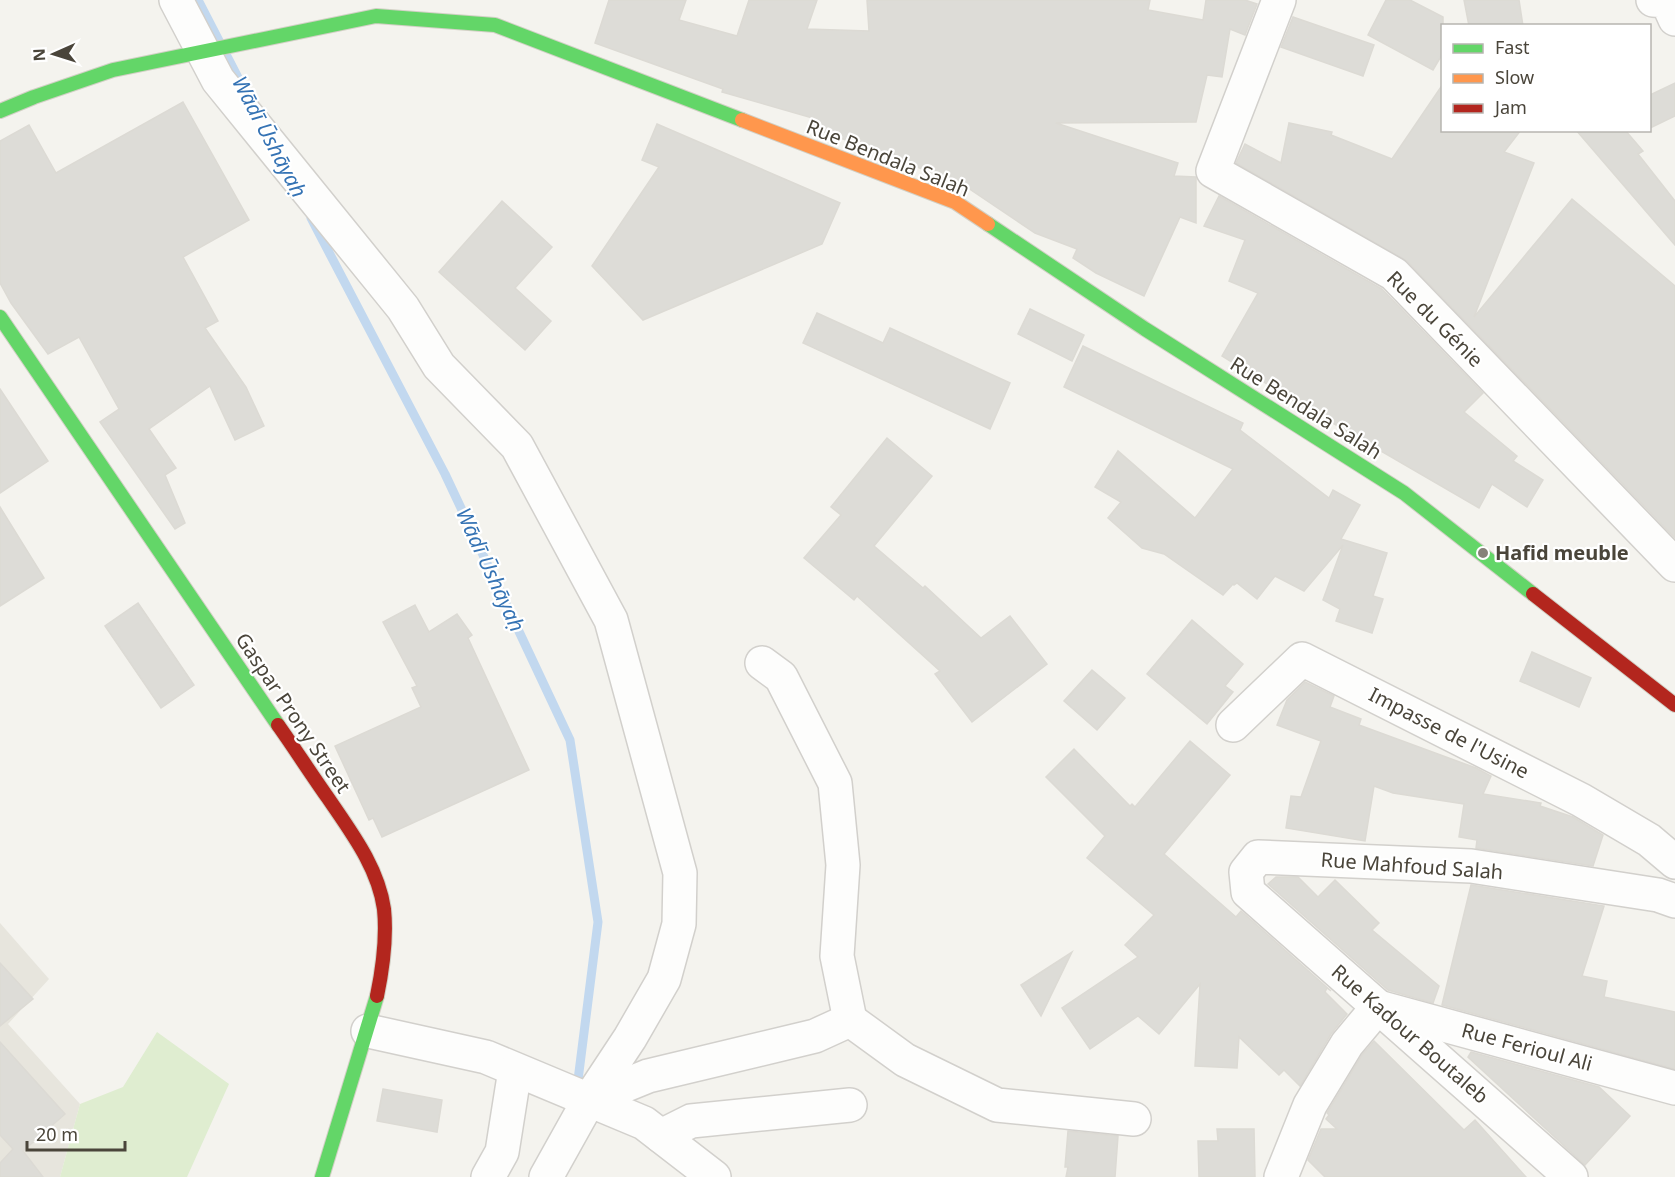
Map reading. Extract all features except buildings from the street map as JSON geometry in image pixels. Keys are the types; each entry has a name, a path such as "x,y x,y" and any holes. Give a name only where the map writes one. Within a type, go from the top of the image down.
{"street":[{"path":"176,0 218,80 403,308 439,366 517,446 611,620 680,873 679,924 664,979 630,1038 589,1100 546,1177"},
{"name":"Rue du Génie","path":"1280,0 1213,171 1394,274 1675,565"},
{"path":"1653,0 1667,2 1675,19"},
{"name":"Rue Bendala Salah","path":"0,111 113,70 376,16 396,8 495,25 955,202 1145,330 1404,494 1675,705"},
{"name":"Gaspar Prony Street","path":"0,317 351,831 378,883 385,913 385,944 380,982 326,1177"},
{"name":"Impasse de l'Usine","path":"1233,725 1302,659 1581,800 1649,840 1675,862"},
{"path":"762,663 781,677 834,783 843,865 837,956 850,1020 905,1060 997,1105 1134,1119"},
{"name":"Rue Mahfoud Salah","path":"1248,892 1246,872 1258,857 1471,866 1658,895 1675,901"},
{"name":"Rue Kadour Boutaleb","path":"1248,892 1571,1177"},
{"path":"1281,1177 1310,1105 1347,1044 1378,1006"},
{"name":"Rue Ferioul Ali","path":"1378,1006 1675,1088"},
{"path":"589,1100 648,1076 782,1046 815,1036 850,1020"},
{"path":"368,1031 486,1057 644,1123 714,1177"},
{"path":"488,1177 502,1152 516,1070"},
{"path":"661,1136 691,1121 850,1105"}],"shaded area":[{"path":"0,923 49,979 8,1024 80,1104 60,1177 0,1177"}],"green space":[{"path":"157,1032 229,1084 187,1177 60,1177 80,1104 123,1087"}],"waterway":[{"name":"Wādī Ūshāyaḥ","path":"198,0 245,91"},
{"name":"Wādī Ūshāyaḥ","path":"311,218 445,474 570,740 598,922 577,1088"}],"traffic: fast":[{"path":"0,111 113,70 376,16 495,25 742,120"},
{"path":"988,224 1145,329 1404,493 1533,594"},
{"path":"0,317 278,725"},
{"path":"322,1177 377,996"}],"traffic: slow":[{"path":"742,120 955,202 988,224"}],"traffic: jam":[{"path":"1533,594 1675,705"},
{"path":"278,725 354,837 376,879 384,909 385,931 383,963 377,996"}],"place":[{"name":"Hafid meuble","path":"1483,553"}]}
